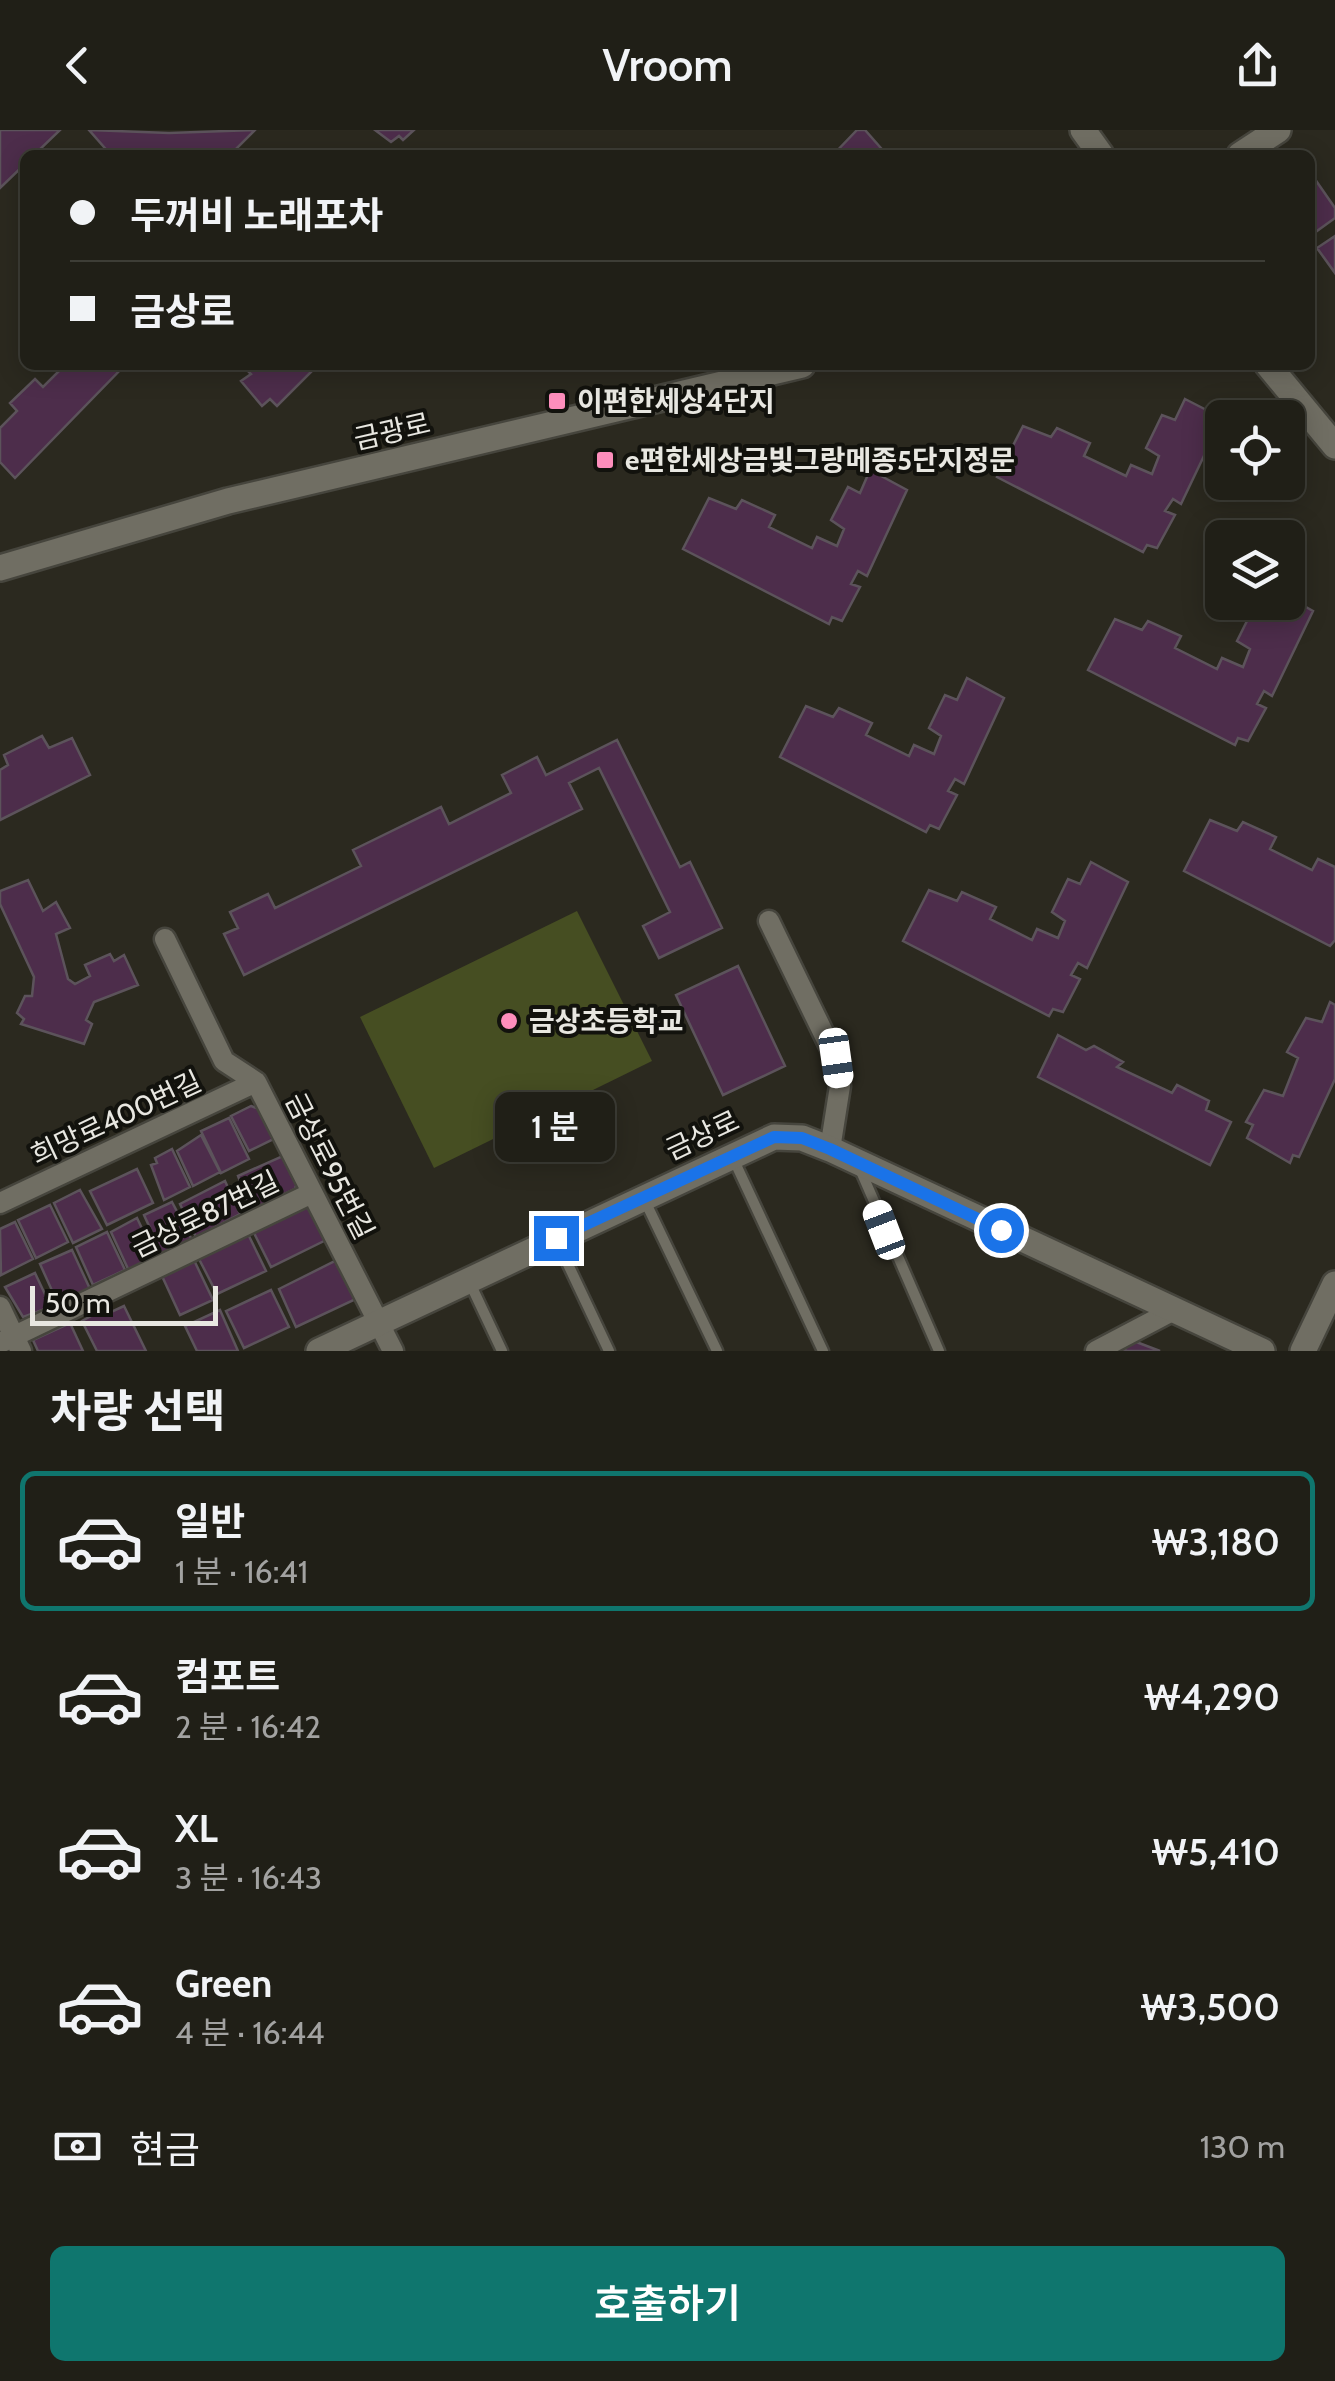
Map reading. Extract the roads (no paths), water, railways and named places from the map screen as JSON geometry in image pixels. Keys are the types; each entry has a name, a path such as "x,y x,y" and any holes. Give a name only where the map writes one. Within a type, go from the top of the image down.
{"street":[{"path":"1082,130 1097,150"},
{"path":"1248,150 1278,130"},
{"name":"금광로","path":"0,568 228,501 781,370"},
{"path":"1272,370 1335,446"},
{"path":"769,921 836,1058 840,1086 830,1149"},
{"name":"금상로95번길","path":"165,939 224,1061 256,1082 393,1351"},
{"name":"희망로400번길","path":"0,1203 256,1082"},
{"name":"금상로","path":"319,1351 774,1137 802,1138 830,1149 1174,1310 1222,1342 1262,1351"},
{"name":"금상로87번길","path":"0,1307 12,1343 312,1193"},
{"path":"1303,1351 1335,1284"},
{"path":"1106,1348 1174,1310"}],"lane":[{"path":"731,1155 823,1351"},
{"path":"858,1164 939,1351"},
{"path":"642,1196 717,1351"},
{"path":"556,1238 609,1351"},
{"path":"469,1280 502,1351"}],"place":[{"name":"이편한세상4단지","path":"557,401"},
{"name":"e편한세상금빛그랑메종5단지정문","path":"605,460"},
{"name":"금상초등학교","path":"509,1021"}]}
